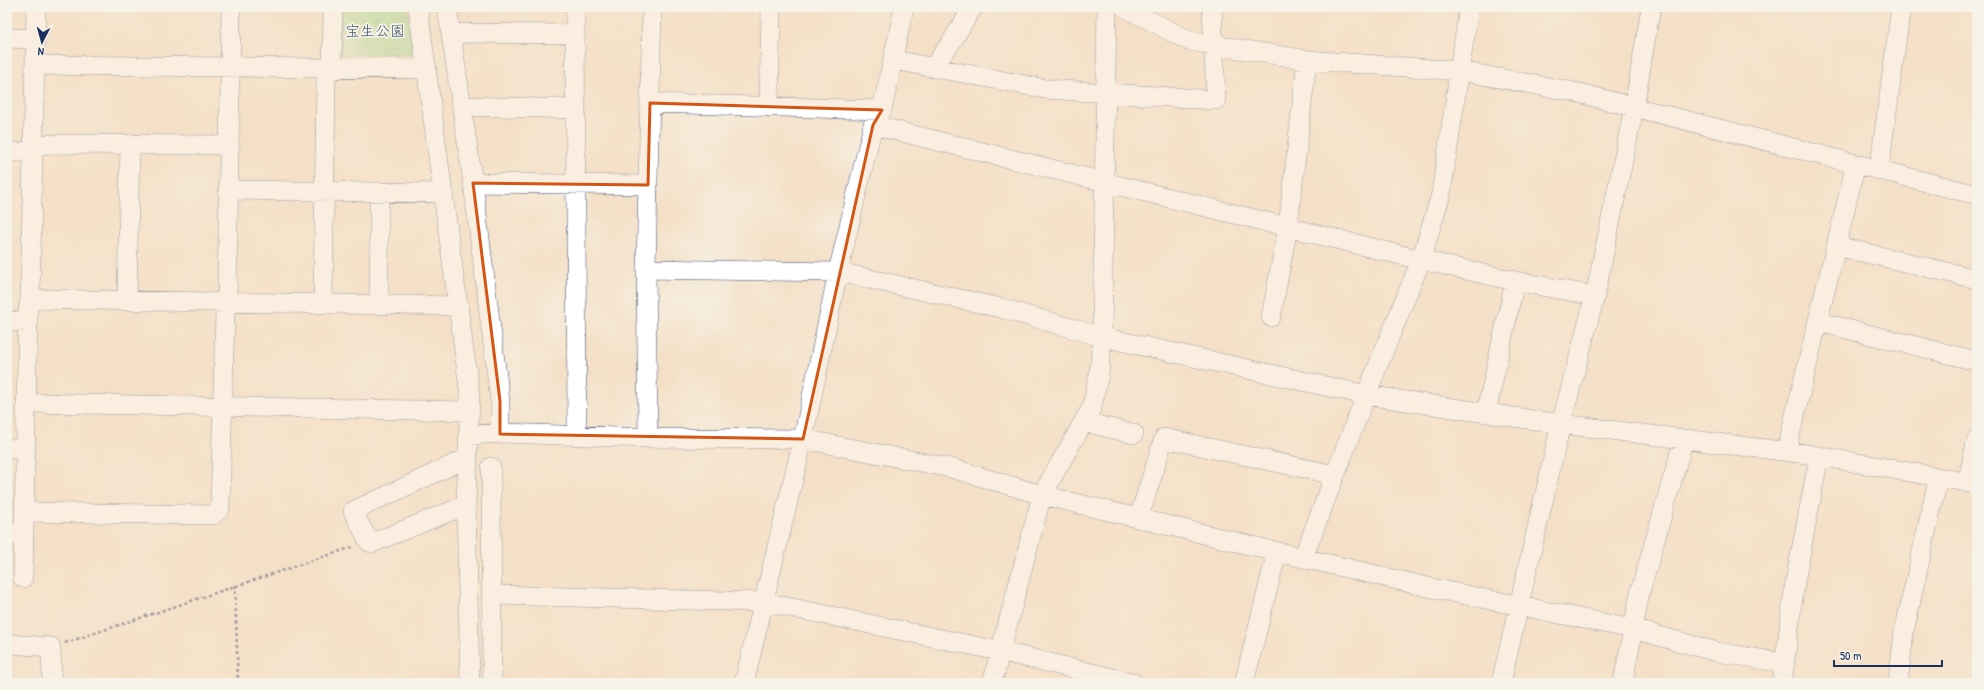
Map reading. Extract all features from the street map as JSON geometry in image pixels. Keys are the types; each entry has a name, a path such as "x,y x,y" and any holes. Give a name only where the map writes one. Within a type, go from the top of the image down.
{"street":[{"path":"24,578 16,534 25,512 26,403 34,148 36,7"},
{"path":"25,512 213,515 220,509 225,312 227,303 231,7"},
{"path":"323,304 326,77 332,68 333,7"},
{"path":"418,7 470,395 466,505 470,683"},
{"path":"447,7 473,183 500,400 500,434"},
{"path":"575,7 577,434"},
{"path":"648,438 646,269 652,7"},
{"path":"769,106 771,7"},
{"path":"744,683 803,439 838,272 894,60 904,7"},
{"path":"933,68 973,7"},
{"path":"992,683 999,651 1042,495 1084,422 1094,401 1099,374 1102,337 1107,7"},
{"path":"1124,7 1189,41 1307,60 1460,71 1575,92 1977,195"},
{"path":"894,60 1046,89 1216,100 1212,7"},
{"path":"1303,558 1366,395 1421,260 1441,194 1469,7"},
{"path":"1501,683 1561,424 1595,296 1634,108 1651,7"},
{"path":"1878,170 1901,7"},
{"path":"451,33 574,34"},
{"path":"7,38 35,39"},
{"path":"1271,317 1288,227 1307,60"},
{"path":"35,65 427,69"},
{"path":"650,103 769,106 878,117 1104,181 1288,227 1421,260 1515,281 1595,296"},
{"path":"462,106 576,109"},
{"path":"7,152 22,152 45,144 230,145"},
{"path":"128,301 130,144"},
{"path":"1786,452 1856,164"},
{"path":"473,183 648,185"},
{"path":"229,190 444,193"},
{"path":"379,192 379,305"},
{"path":"1836,246 1977,279"},
{"path":"646,269 838,272 1001,308 1102,337 1366,395 1561,424 1786,452 1972,484 1977,439"},
{"path":"1486,413 1515,281"},
{"path":"30,299 459,306"},
{"path":"7,321 28,322"},
{"path":"1818,322 1977,361"},
{"path":"26,403 470,410"},
{"path":"1084,422 1134,434"},
{"path":"469,435 577,434 648,438 803,439 951,468 1042,495 1139,517 1303,558 1520,606 1633,629 1717,652 1785,663"},
{"path":"1139,517 1164,438 1335,475"},
{"path":"1623,683 1640,592 1684,439"},
{"path":"7,449 26,448"},
{"path":"1782,683 1795,582 1819,457"},
{"path":"466,505 372,543 369,542 353,511 467,458"},
{"path":"491,467 492,683"},
{"path":"1898,683 1904,632 1938,479"},
{"path":"1244,683 1277,552"},
{"path":"492,595 764,602 999,651 1134,683"},
{"path":"7,644 51,647 52,683"}],"path":[{"path":"51,647 369,542"},
{"path":"235,585 238,683"}],"highlighted area":[{"path":"650,103 882,110 873,125 803,439 500,434 500,401 473,183 648,185"}],"green space":[{"name":"宝生公園","path":"340,7 407,7 413,54 340,55"}]}
